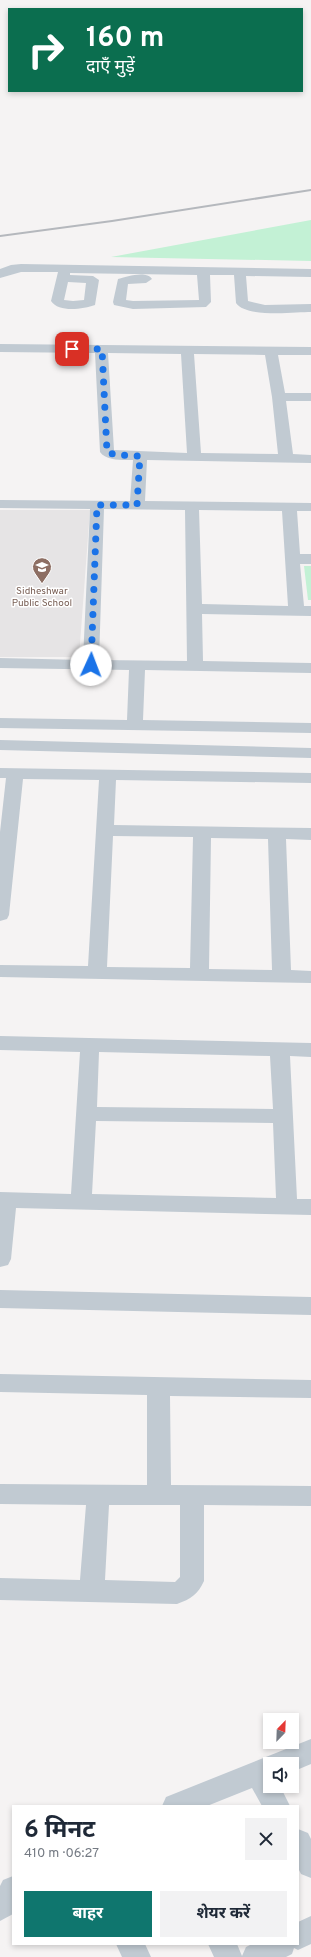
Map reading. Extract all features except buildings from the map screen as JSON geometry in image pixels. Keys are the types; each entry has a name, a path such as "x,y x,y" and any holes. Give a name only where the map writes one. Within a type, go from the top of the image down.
{"street":[{"path":"0,274 11,269 21,268 63,274 240,276 311,281"},
{"path":"240,276 311,273"},
{"path":"203,275 205,302 201,304 124,305 118,300 122,282 125,280 203,275"},
{"path":"240,276 242,303 244,305 260,307 311,308"},
{"path":"0,348 311,351"},
{"path":"102,349 107,452 116,455 140,456 311,459"},
{"path":"187,350 194,457"},
{"path":"271,351 279,397 286,458"},
{"path":"279,397 311,398"},
{"path":"137,505 140,456"},
{"path":"0,504 311,507"},
{"path":"91,665 97,505"},
{"path":"192,506 195,666"},
{"path":"194,609 303,610 292,559 289,507"},
{"path":"292,559 311,560"},
{"path":"0,663 311,668"},
{"path":"135,726 137,666"},
{"path":"0,724 311,728"},
{"path":"0,745 311,752"},
{"path":"0,915 7,773 311,778"},
{"path":"97,973 108,774"},
{"path":"105,830 311,834"},
{"path":"199,975 202,832"},
{"path":"277,833 282,977"},
{"path":"0,971 311,977"},
{"path":"0,1043 311,1050"},
{"path":"81,1202 90,1045"},
{"path":"280,1049 287,1206"},
{"path":"86,1114 283,1116"},
{"path":"0,1259 3,1200 311,1207"},
{"path":"0,1299 311,1306"},
{"path":"0,1383 311,1389"},
{"path":"158,1386 159,1496"},
{"path":"0,1494 98,1496 311,1496"},
{"path":"92,1591 98,1496"},
{"path":"0,1589 177,1593 184,1591 192,1581 192,1496"},
{"path":"296,1757 311,1751"},
{"path":"177,1805 263,1770"},
{"path":"274,1793 277,1805"},
{"path":"0,1907 6,1902 12,1892"},
{"path":"299,1936 311,1930"},
{"path":"131,1945 137,1957"},
{"path":"223,1945 229,1957"},
{"path":"256,1957 280,1945"}],"shaded area":[{"name":"Sidheshwar Public School","path":"0,510 90,510 79,657 0,657"}],"green space":[{"path":"311,220 311,261 111,257"},
{"path":"304,566 311,566 311,600 308,600"}],"railway":[{"path":"0,236 112,221 311,190"}],"place":[{"name":"Sidheshwar Public School","path":"42,584"}],"route":[{"path":"72,349 102,349 107,452 116,455 140,456 137,505 97,505 91,665"}]}
